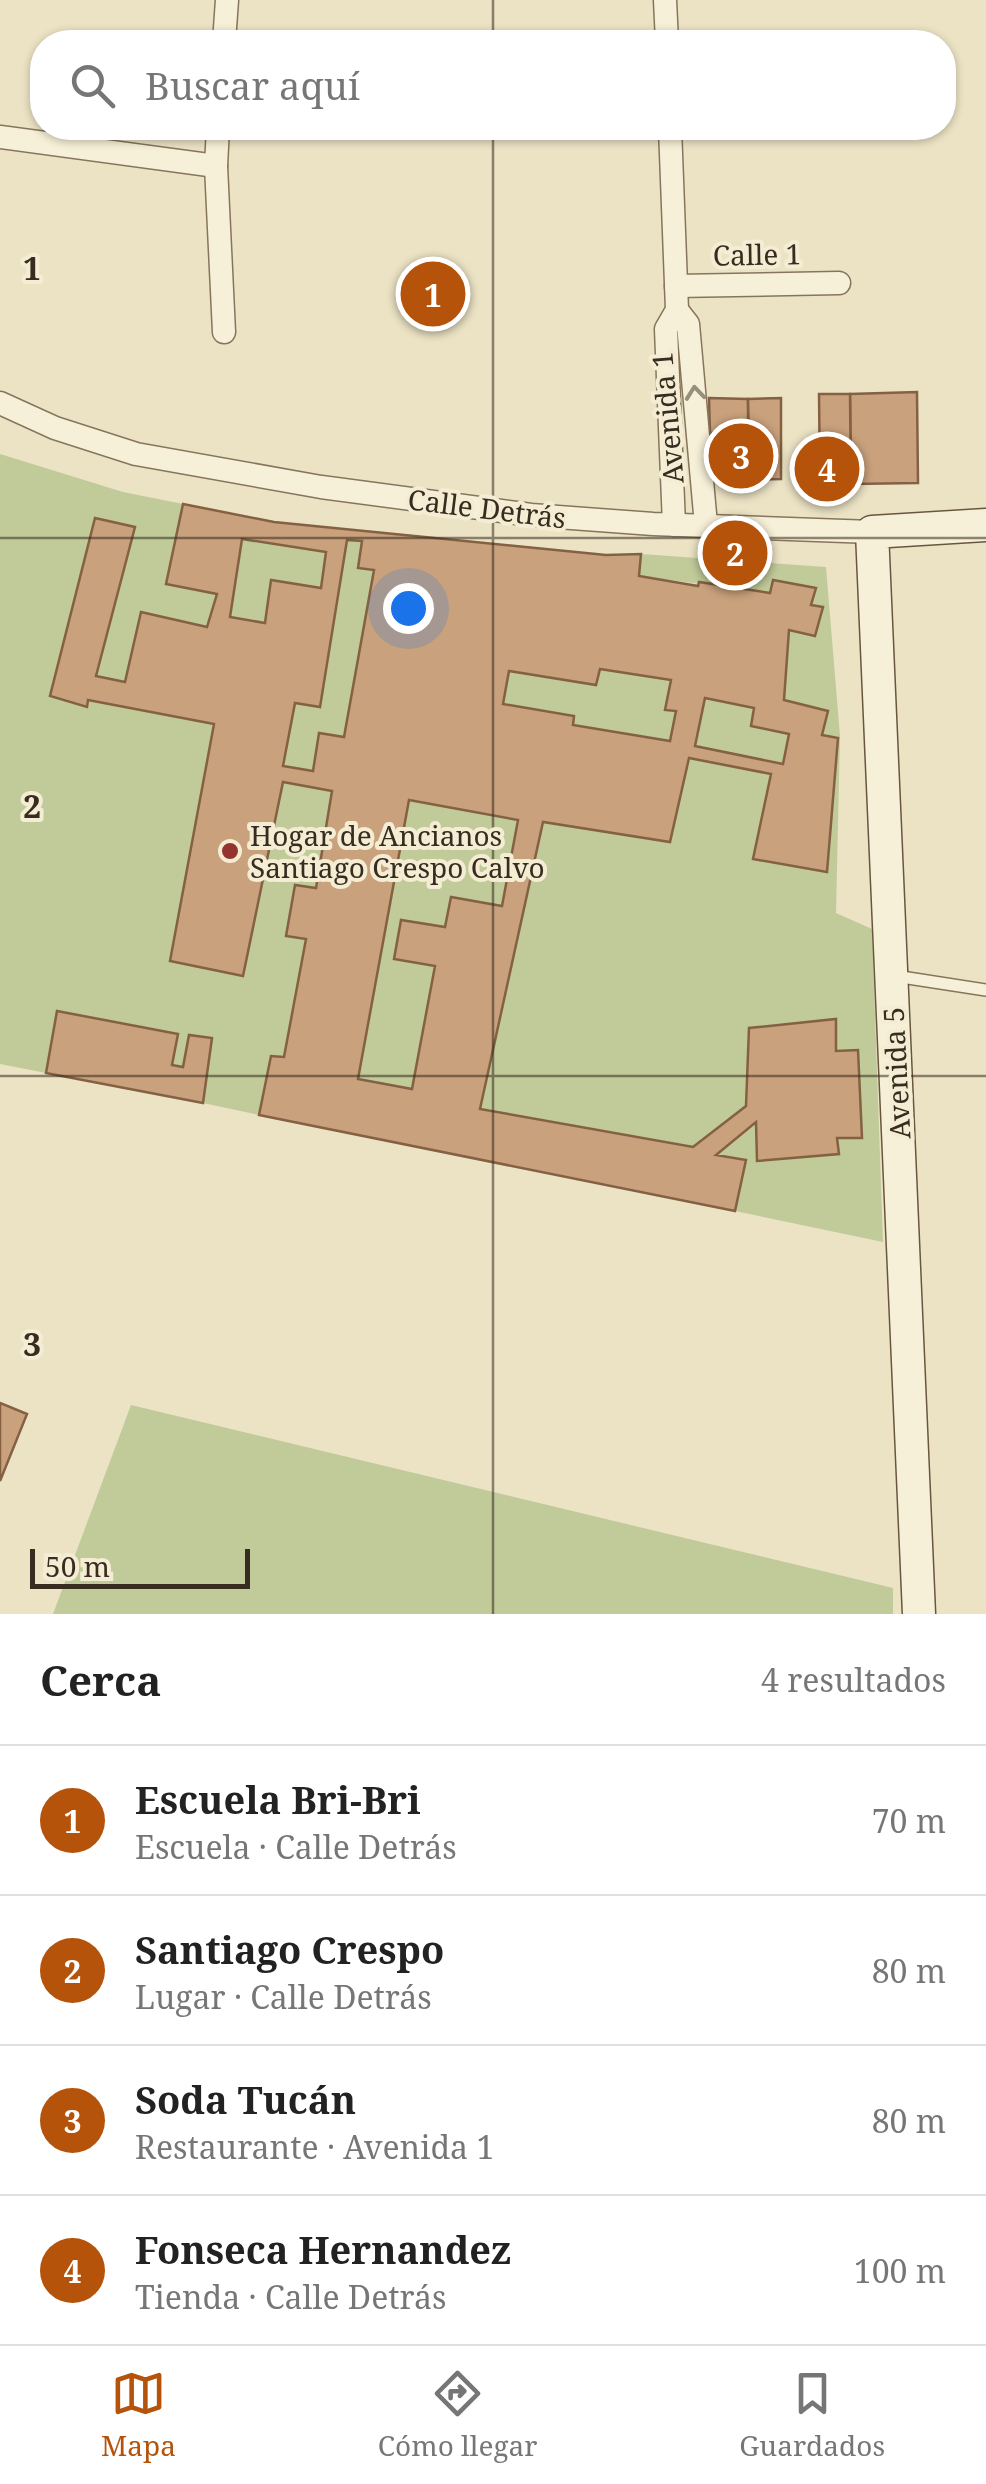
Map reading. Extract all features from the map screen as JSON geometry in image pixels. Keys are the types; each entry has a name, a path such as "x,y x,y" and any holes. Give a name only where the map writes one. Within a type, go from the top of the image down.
{"street":[{"path":"225,30 227,0"},
{"path":"666,0 667,30"},
{"path":"0,137 216,166"},
{"path":"217,140 224,332"},
{"name":"Avenida 1","path":"670,140 676,298 666,329 674,525"},
{"name":"Calle 1","path":"676,298 839,282"},
{"name":"Avenida 1","path":"676,298 688,324 706,526"},
{"name":"Calle Detrás","path":"0,404 91,441 180,464 530,515 872,532 986,525"},
{"name":"Avenida 5","path":"872,532 919,1614"}],"lane":[{"path":"891,976 986,990"}],"green space":[{"path":"0,454 123,492 183,504 166,583 217,594 207,627 141,612 125,682 96,676 134,527 50,696 86,707 88,700 214,724 170,961 243,976 283,782 332,791 316,888 296,885 286,936 306,939 284,1057 271,1056 259,1115 203,1103 211,1038 189,1036 183,1067 46,1073 0,1064"},
{"path":"242,539 326,552 321,588 272,580 265,623 230,617"},
{"path":"347,540 362,541 358,568 374,570 344,737 313,771 283,766 295,703 320,707"},
{"path":"641,554 826,567 840,736 836,913 872,929 883,1242 735,1211 746,1160 716,1155 756,1122 757,1160 838,1154 837,1138 862,1137 858,1050 836,1051 836,1019 749,1029 746,1106 693,1147 480,1109 543,822 670,842 689,758 771,774 754,859 827,872 838,738 822,735 828,711 784,700 789,630 816,635 823,608 811,605 816,588 773,580 770,593 639,576"},
{"path":"600,669 671,680 665,709 676,711 670,741 573,725 573,716 503,704 509,671 596,685"},
{"path":"705,698 754,708 789,734 783,764 695,746"},
{"path":"409,800 518,820 502,906 452,897 445,927 401,920 435,966 412,1089 358,1079"},
{"path":"131,1405 893,1588 893,1614 53,1614"}],"building":[{"path":"917,392 918,483 851,484 850,394"},
{"path":"819,394 850,394 851,484 820,484"},
{"path":"709,398 748,399 748,433 710,433"},
{"path":"781,398 781,479 750,480 748,399"},
{"path":"710,433 731,433 733,479 716,479"},
{"path":"731,433 748,433 750,480 733,479"},
{"name":"Hogar de Ancianos Santiago Crespo Calvo","path":"183,504 274,522 606,555 641,554 639,576 698,586 699,582 770,593 773,580 816,588 811,605 823,607 815,636 789,630 784,700 828,711 822,735 838,738 827,872 753,859 771,774 689,758 670,842 543,822 480,1109 693,1147 746,1106 749,1028 836,1019 836,1051 858,1050 862,1138 837,1138 839,1154 757,1161 756,1122 716,1155 746,1160 735,1211 259,1115 271,1056 284,1057 306,939 286,936 295,885 316,888 332,791 283,782 243,976 170,961 214,724 88,700 87,707 50,696 95,518 135,527 96,676 125,682 141,612 207,627 217,594 166,584","holes":["242,539 326,552 321,588 271,580 265,623 230,617","347,540 362,541 358,568 374,570 344,737 319,733 313,771 283,766 295,703 320,707","600,669 671,680 665,710 676,711 670,741 573,725 574,716 503,704 509,671 596,685","705,698 754,708 751,726 789,734 783,764 695,746","409,800 518,820 502,906 451,897 445,927 401,920 394,959 435,966 412,1089 358,1079"]},
{"path":"57,1011 178,1034 172,1065 183,1067 189,1035 212,1038 203,1103 46,1073"},
{"path":"0,1403 27,1414 0,1481"}],"place":[{"name":"Escuela Bri-Bri","path":"433,294"},
{"name":"Soda Tucán","path":"741,456"},
{"name":"Fonseca Hernandez","path":"827,469"},
{"name":"Santiago Crespo","path":"735,553"},
{"name":"Hogar de Ancianos Santiago Crespo Calvo","path":"230,851"}]}
